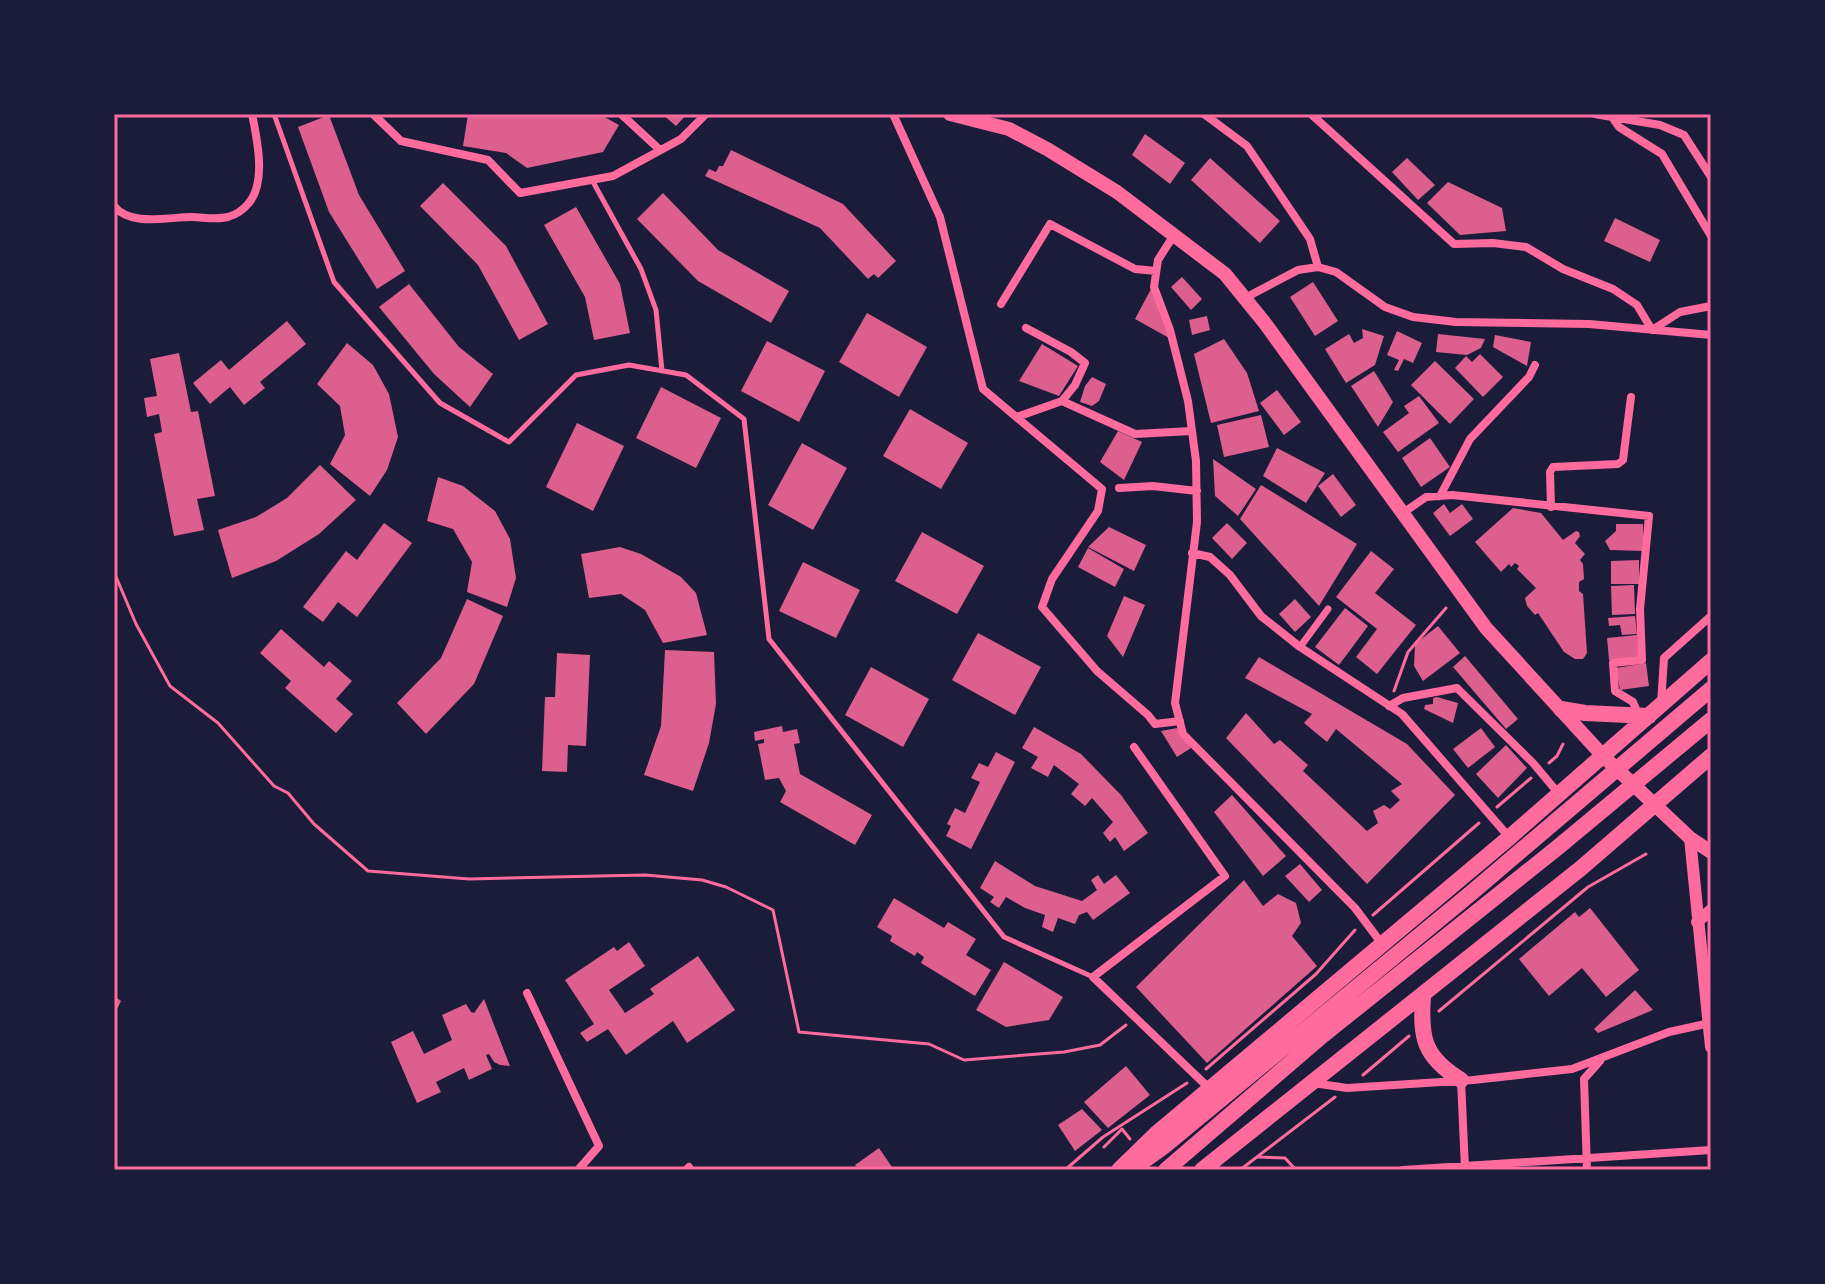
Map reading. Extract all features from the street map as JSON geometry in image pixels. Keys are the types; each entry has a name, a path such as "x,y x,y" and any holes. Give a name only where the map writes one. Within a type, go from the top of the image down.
{"main road":[{"path":"950,114 1009,129 1047,149 1117,192 1225,274 1486,628 1604,757 1690,838 1711,852"},
{"path":"1119,1170 1156,1134 1604,757 1650,712 1711,661"},
{"path":"1166,1170 1475,901 1711,689"},
{"path":"1561,709 1585,713 1650,712"},
{"path":"1131,1170 1711,720"},
{"path":"1202,1170 1580,869 1711,756"},
{"path":"1535,815 1580,869"},
{"path":"1423,996 1422,1036 1441,1067 1461,1080"}],"street":[{"path":"114,206 123,214 148,218 218,218 237,213 248,205 255,194 258,178 252,114"},
{"path":"373,114 401,141 488,160 520,193 613,176 681,139 706,114"},
{"path":"621,114 660,150"},
{"path":"893,114 940,217 983,389 1102,489 1098,511 1052,579 1042,607 1097,671 1155,724 1180,721"},
{"path":"1204,114 1247,146 1310,239 1318,267"},
{"path":"1311,114 1454,244 1493,243 1526,247 1563,269 1613,289 1637,305 1652,330"},
{"path":"1595,114 1660,125 1684,135 1711,177"},
{"path":"1612,117 1619,127 1662,154 1711,236"},
{"path":"1001,304 1050,224 1135,269 1156,271"},
{"path":"1174,235 1158,260 1154,287 1170,330 1188,401 1197,491 1197,522 1175,703 1183,734 1355,908 1382,945"},
{"path":"1245,298 1298,270 1318,267 1336,272 1385,307 1413,317 1456,322 1589,324 1711,335"},
{"path":"1652,330 1680,312 1711,306"},
{"path":"1017,417 1062,401 1075,385 1085,363 1026,328"},
{"path":"1440,496 1470,439 1529,377 1535,365"},
{"path":"1551,507 1550,472 1553,467 1618,464 1623,460 1631,397"},
{"path":"1062,401 1135,434 1192,431"},
{"path":"1119,488 1153,486 1197,491"},
{"path":"1403,513 1426,497 1440,496 1649,516 1640,609 1642,660 1613,663 1615,691 1650,712 1664,658 1711,616"},
{"path":"1192,553 1210,557 1230,575 1261,616 1300,647 1402,714 1510,837"},
{"path":"1300,647 1328,609"},
{"path":"1389,706 1403,698 1457,688 1559,794"},
{"path":"1134,747 1225,876 1093,977 1210,1089"},
{"path":"1690,838 1711,1047"},
{"path":"1697,922 1711,910"},
{"path":"527,993 599,1146 578,1170"},
{"path":"1312,1082 1347,1088 1572,1069 1669,1032 1710,1024"},
{"path":"1587,1170 1584,1079 1602,1059"},
{"path":"1461,1080 1465,1168"},
{"path":"1403,1170 1711,1150"}],"lane":[{"path":"274,114 334,282 447,409 509,442 576,375 629,365 686,375 744,419 769,639 1004,937 1093,977"},
{"path":"592,180 641,269 656,310 662,371"}],"path":[{"path":"114,572 136,624 170,686 218,723 274,786 288,793 314,824 368,871 469,879 645,875 702,880 726,887 773,910 799,1032 929,1044 964,1060 1064,1052 1100,1045 1120,1032 1134,1016"},
{"path":"1389,706 1408,652 1446,608"},
{"path":"1065,1170 1103,1137 1197,1077 1316,974 1347,938 1557,756 1563,744"},
{"path":"1240,1170 1347,1088 1588,887 1646,854"},
{"path":"1104,1147 1122,1129"},
{"path":"1258,1157 1285,1158 1296,1170"}],"building":[{"path":"468,114 599,114 619,125 603,152 527,168 506,153 463,146"},
{"path":"662,114 687,114 676,126"},
{"path":"329,115 359,195 405,271 377,289 329,212 298,127"},
{"path":"1145,134 1185,163 1170,184 1132,155"},
{"path":"731,150 843,204 896,261 878,278 874,274 868,279 820,228 705,176 709,169 716,172 719,166 723,166"},
{"path":"1210,158 1280,221 1260,243 1191,180"},
{"path":"1407,158 1435,185 1418,200 1392,172"},
{"path":"1448,182 1502,208 1506,231 1460,235 1427,203"},
{"path":"443,183 506,246 548,324 519,340 478,265 420,206"},
{"path":"663,193 718,250 789,291 771,323 698,281 637,219"},
{"path":"576,207 620,284 630,333 594,340 585,297 544,225"},
{"path":"1615,218 1660,240 1650,262 1604,241"},
{"path":"1182,277 1202,299 1191,310 1171,287"},
{"path":"1313,282 1338,321 1315,336 1290,297"},
{"path":"409,284 459,347 493,374 470,407 434,374 379,307"},
{"path":"1151,289 1169,338 1135,319"},
{"path":"867,313 927,347 899,397 839,362"},
{"path":"1207,316 1210,330 1192,335 1189,320"},
{"path":"287,321 306,344 260,382 265,388 244,405 230,387 210,404 193,383 221,360 229,370"},
{"path":"1362,329 1384,336 1375,365 1346,383 1325,349 1349,334 1354,343 1363,338"},
{"path":"1397,331 1422,343 1413,363 1404,359 1398,371 1394,370 1399,360 1387,355"},
{"path":"1438,334 1485,339 1481,348 1467,355 1436,352"},
{"path":"1495,335 1531,342 1527,366 1493,347"},
{"path":"1224,339 1247,373 1259,411 1211,423 1194,354"},
{"path":"767,341 825,371 799,422 741,391"},
{"path":"347,343 373,365 389,394 398,437 387,470 370,496 330,464 345,435 340,406 317,384"},
{"path":"1042,344 1078,366 1059,396 1019,381"},
{"path":"179,353 191,412 198,411 215,496 197,499 204,530 174,536 154,434 162,432 159,414 147,417 144,398 157,396 150,359"},
{"path":"1480,354 1503,377 1483,397 1455,368 1466,356 1472,362"},
{"path":"1435,361 1474,399 1450,424 1411,385"},
{"path":"1374,371 1393,402 1378,427 1351,386"},
{"path":"1092,377 1106,384 1099,401 1092,406 1080,402 1085,386"},
{"path":"661,387 721,418 696,468 636,438"},
{"path":"1277,390 1301,422 1284,435 1260,403"},
{"path":"1419,396 1439,423 1398,452 1383,432 1409,413 1404,406"},
{"path":"910,409 968,443 941,489 883,456"},
{"path":"1261,415 1269,447 1224,457 1217,425"},
{"path":"577,423 624,446 593,511 546,487"},
{"path":"1118,431 1142,442 1124,480 1100,462"},
{"path":"1430,438 1450,467 1421,487 1402,458"},
{"path":"802,443 847,468 813,530 768,505"},
{"path":"1277,448 1325,473 1306,503 1263,476"},
{"path":"1213,459 1256,489 1238,516 1215,496"},
{"path":"320,465 356,500 319,534 276,561 232,578 218,530 256,517 287,498"},
{"path":"1333,474 1356,505 1341,517 1318,486"},
{"path":"438,477 463,486 495,511 510,539 516,578 507,607 467,592 472,562 453,529 427,521"},
{"path":"1261,485 1357,544 1319,606 1240,519"},
{"path":"1444,504 1450,513 1462,504 1473,519 1450,536 1433,513"},
{"path":"1513,508 1541,513 1563,540 1579,532 1575,543 1585,554 1580,560 1584,579 1579,582 1579,591 1583,594 1587,653 1583,659 1575,659 1564,652 1538,613 1535,615 1527,606 1525,598 1536,588 1517,569 1519,566 1515,563 1511,567 1509,564 1501,572 1475,542"},
{"path":"384,523 412,543 357,617 338,602 323,622 303,607 346,551 357,560"},
{"path":"1227,523 1247,543 1232,559 1212,538"},
{"path":"1616,524 1643,524 1643,551 1610,550 1605,541 1616,531"},
{"path":"1109,527 1146,545 1134,571 1088,547"},
{"path":"922,532 984,566 957,614 895,581"},
{"path":"620,547 641,554 681,577 696,593 707,635 663,643 645,610 621,594 589,598 581,554"},
{"path":"1088,548 1124,569 1115,587 1078,567"},
{"path":"1371,551 1394,569 1375,593 1416,625 1377,674 1356,657 1377,629 1336,597"},
{"path":"1639,560 1639,584 1611,584 1611,561"},
{"path":"803,562 860,590 836,638 779,611"},
{"path":"1634,585 1635,614 1612,615 1611,586"},
{"path":"1124,596 1145,605 1123,657 1107,636"},
{"path":"467,599 503,616 474,684 426,734 397,703 441,658"},
{"path":"1295,599 1311,617 1295,632 1279,614"},
{"path":"1345,608 1368,626 1339,665 1315,647"},
{"path":"1635,616 1637,634 1622,635 1620,625 1609,626 1608,618"},
{"path":"1438,626 1460,653 1423,681 1414,666 1415,644"},
{"path":"281,629 324,667 329,661 352,681 336,699 353,714 336,733 285,688 291,681 260,653"},
{"path":"978,633 1041,667 1015,715 952,680"},
{"path":"1637,635 1639,658 1609,660 1607,638"},
{"path":"665,650 714,652 716,704 709,743 693,791 644,775 661,726"},
{"path":"557,653 590,655 586,746 568,745 567,772 542,771 545,697 555,697"},
{"path":"1465,656 1518,719 1506,729 1453,667"},
{"path":"1259,657 1407,744 1455,795 1367,884 1226,738 1246,713 1274,744 1280,740 1308,765 1303,771 1367,831 1378,823 1373,811 1384,805 1390,809 1400,800 1391,791 1402,784 1336,729 1327,742 1304,723 1312,714 1245,678"},
{"path":"1646,663 1649,686 1620,690 1616,668"},
{"path":"871,667 929,699 903,747 845,715"},
{"path":"1433,698 1458,703 1453,723 1424,709 1425,705 1433,704"},
{"path":"782,726 783,732 797,729 800,743 794,744 800,774 872,815 855,845 780,802 786,791 779,778 765,780 758,744 764,743 764,739 755,741 754,732"},
{"path":"1034,727 1081,754 1121,795 1148,833 1124,851 1115,837 1110,842 1103,833 1113,822 1092,798 1085,806 1071,794 1079,784 1054,765 1048,777 1031,768 1038,757 1022,748"},
{"path":"1177,728 1191,748 1177,757 1161,731"},
{"path":"1481,728 1495,747 1468,768 1453,749"},
{"path":"1506,745 1527,768 1498,798 1476,774"},
{"path":"996,752 1015,762 971,849 946,836 951,826 947,824 955,808 965,813 980,782 971,778 979,763 988,767"},
{"path":"1232,795 1286,856 1263,876 1214,812"},
{"path":"995,861 1035,886 1082,901 1097,890 1091,880 1098,875 1104,884 1116,875 1130,893 1093,920 1087,912 1079,915 1075,924 1058,918 1053,932 1042,927 1045,915 1006,897 999,908 990,902 994,897 980,888"},
{"path":"1300,864 1322,890 1309,902 1285,876"},
{"path":"1244,880 1263,906 1278,894 1296,903 1301,923 1292,936 1317,966 1207,1063 1136,987"},
{"path":"894,898 944,928 948,922 976,939 966,955 991,970 975,996 921,963 924,957 917,952 915,956 890,941 892,936 877,927"},
{"path":"1590,908 1639,970 1606,997 1582,968 1549,996 1519,959 1575,912 1579,917"},
{"path":"629,942 645,966 609,990 625,1013 654,994 650,989 698,956 735,1010 687,1043 673,1021 626,1055 608,1029 587,1042 580,1033 594,1024 565,980 614,947 617,951"},
{"path":"1004,962 1063,997 1049,1020 1006,1027 976,1010"},
{"path":"1635,990 1653,1010 1598,1033 1594,1029"},
{"path":"114,996 121,1001 114,1015"},
{"path":"484,999 510,1066 500,1065 489,1054 486,1055 492,1069 469,1080 464,1068 436,1082 441,1092 417,1103 391,1042 413,1031 424,1054 452,1040 442,1015 466,1004 474,1013"},
{"path":"1126,1066 1150,1095 1108,1128 1084,1102"},
{"path":"1082,1109 1102,1130 1075,1151 1058,1125"},
{"path":"879,1148 894,1170 859,1170 855,1165"}]}
